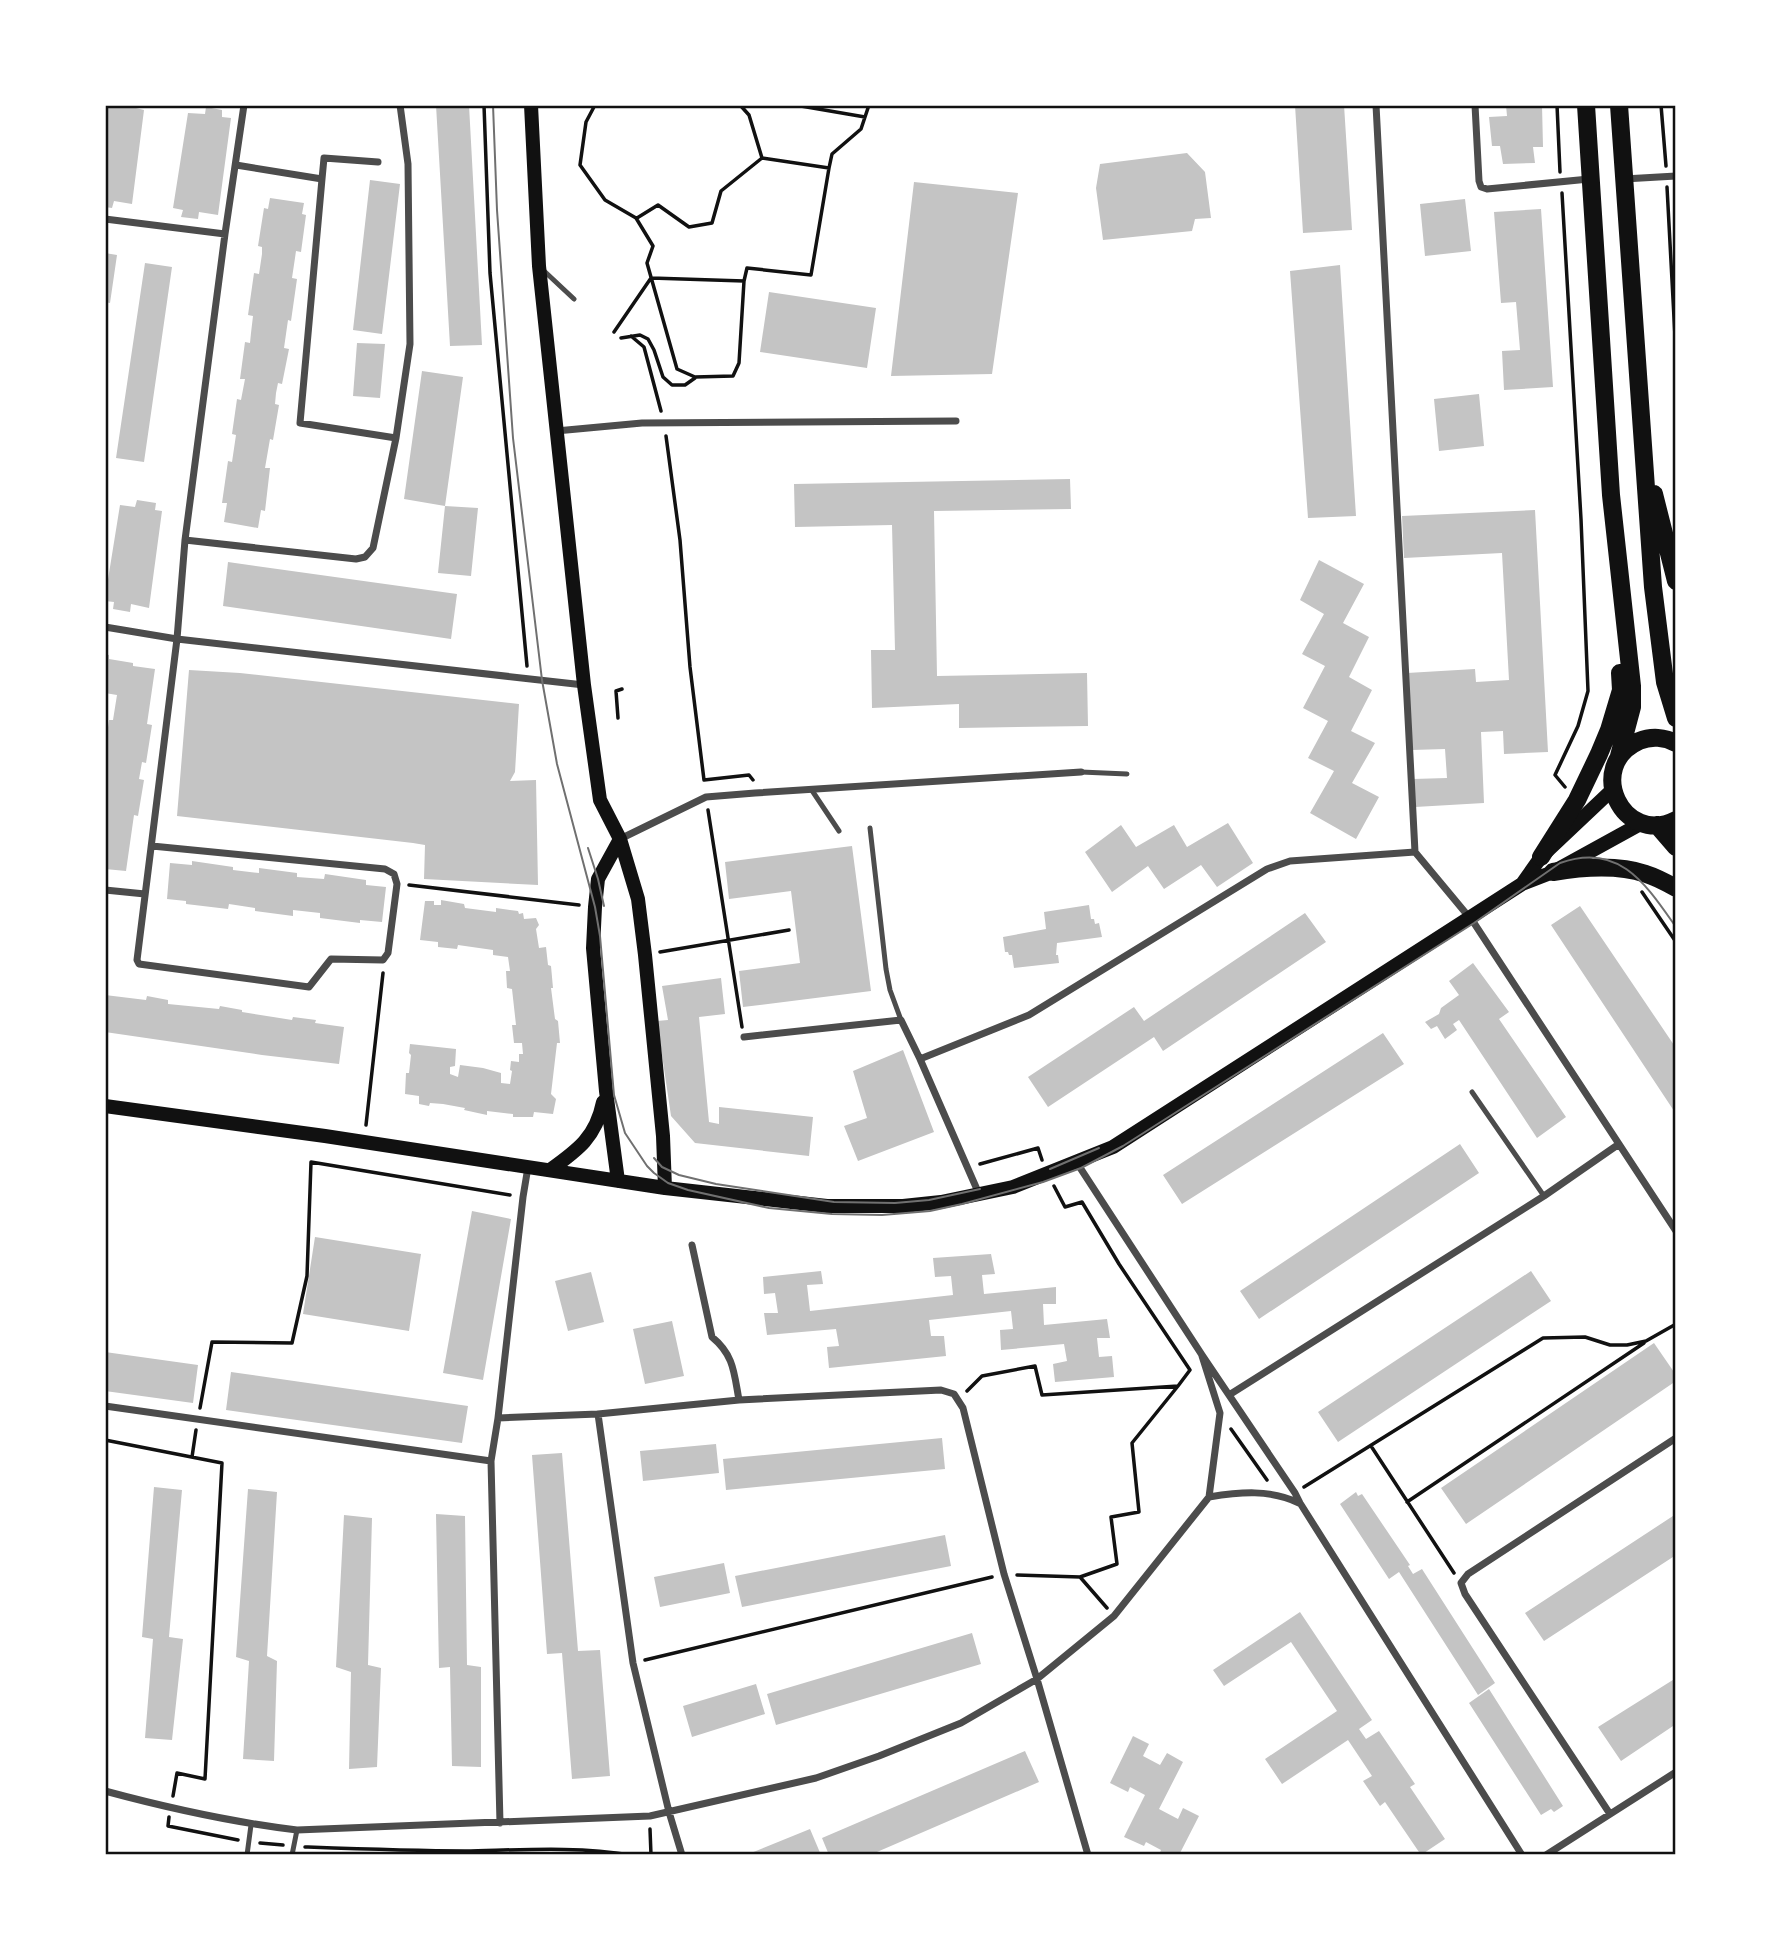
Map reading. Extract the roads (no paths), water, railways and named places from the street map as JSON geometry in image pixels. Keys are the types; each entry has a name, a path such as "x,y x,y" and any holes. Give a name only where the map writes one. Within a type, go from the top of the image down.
{"main road":[{"path":"531,105 539,266 584,685 600,800 620,839 638,899 664,1149 665,1188"},
{"path":"1522,884 1577,800 1609,730 1621,690 1602,335 1586,105"},
{"path":"1619,105 1622,179 1653,587 1665,682 1676,718"},
{"path":"1644,457 1676,581"},
{"path":"1541,857 1612,790 1614,769 1632,707 1611,495"},
{"path":"1619,756 1629,746 1643,739 1658,737 1676,743"},
{"path":"1612,783 1620,808 1630,817 1649,824 1676,848"},
{"path":"105,1106 665,1188 827,1206 903,1206 941,1202 1013,1187 1113,1147 1522,884 1553,872 1649,824 1676,820"},
{"path":"618,1181 606,1091 593,948 598,879 620,839"},
{"path":"1553,872 1585,867 1628,870 1648,874 1676,888"},
{"path":"550,1170 574,1153 589,1136 599,1120 606,1091"}],"street":[{"path":"152,846 385,869 394,874 397,884 388,953 383,960 331,959 309,987 139,964 137,956 177,639 185,540 244,105"},
{"path":"185,540 356,559 366,557 373,548 396,438 410,344 408,164 400,105"},
{"path":"1376,105 1415,852 1470,918 1676,1231"},
{"path":"1475,105 1481,187 1487,189 1590,179"},
{"path":"378,162 324,158 300,424 396,438"},
{"path":"236,165 322,179"},
{"path":"1622,179 1676,176"},
{"path":"105,219 225,233"},
{"path":"556,431 642,423 956,421"},
{"path":"105,627 177,639 584,685"},
{"path":"620,839 706,797 1081,772"},
{"path":"920,1059 1029,1015 1267,869 1290,862 1415,852"},
{"path":"105,890 145,894"},
{"path":"744,1037 901,1020 979,1194"},
{"path":"1229,1395 1544,1196 1619,1144"},
{"path":"1077,1163 1291,1495 1300,1503 1522,1855"},
{"path":"500,1823 491,1461 528,1167"},
{"path":"692,1245 712,1336 730,1357 738,1400"},
{"path":"105,1791 170,1809 251,1825 297,1830 500,1823 650,1816 816,1778 879,1756 961,1723 1037,1679 1114,1616 1209,1497 1220,1413 1202,1356"},
{"path":"498,1418 598,1414 738,1400 941,1390 954,1394 962,1408 1004,1574 1088,1855"},
{"path":"105,1406 491,1461"},
{"path":"598,1414 633,1663 682,1855"},
{"path":"1610,1814 1465,1594 1461,1583 1468,1574 1676,1438"},
{"path":"1209,1497 1243,1492 1291,1495"},
{"path":"1546,1855 1676,1772"}],"lane":[{"path":"539,266 574,299"},
{"path":"1081,772 1127,774"},
{"path":"811,789 839,831"},
{"path":"870,828 886,969 901,1020"},
{"path":"1472,1092 1544,1196"},
{"path":"247,1855 251,1825"},
{"path":"292,1855 297,1830"}],"tram line":[{"path":"493,105 497,210 513,438 542,680 557,764 595,907 614,1095 625,1133 647,1166 668,1183 769,1208 832,1214 882,1215 930,1211 962,1204 1043,1182 1081,1168 1123,1146 1474,923 1560,863 1581,858 1599,858 1614,862 1641,882 1676,927"},
{"path":"588,848 604,906"},
{"path":"1050,1169 1099,1148"},
{"path":"654,1158 662,1167 679,1175 716,1184 834,1202 895,1203 929,1200 980,1189"}]}
